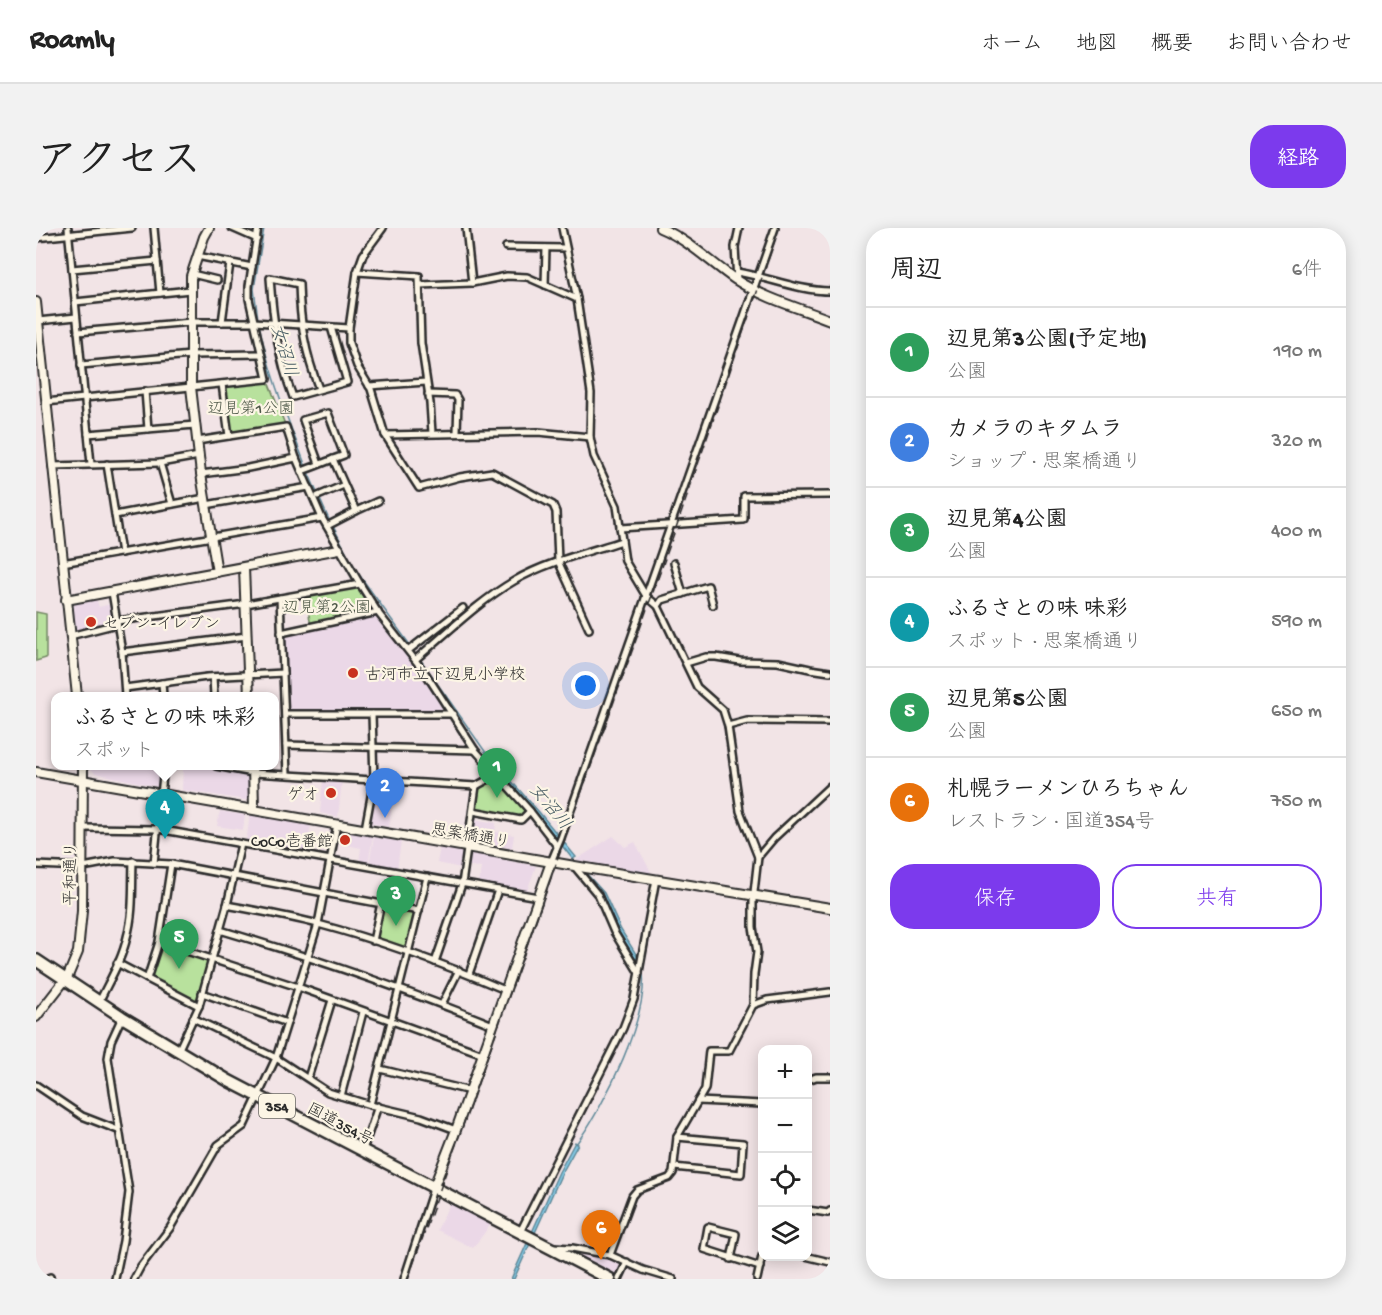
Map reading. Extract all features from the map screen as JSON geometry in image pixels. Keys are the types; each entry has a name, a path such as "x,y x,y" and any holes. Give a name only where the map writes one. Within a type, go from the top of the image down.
{"highway":[{"name":"国道354号","path":"36,960 122,1017 258,1096 610,1279"}],"street":[{"path":"36,238 68,231 132,228"},
{"path":"154,228 160,293"},
{"path":"209,228 197,256 190,290 191,387 201,474 217,572"},
{"path":"232,228 257,239"},
{"path":"46,402 267,379 249,299 258,228"},
{"path":"383,228 363,255 357,272 349,343 381,415 385,435 419,488 460,477 492,472 553,505 556,512 558,561 590,629"},
{"path":"466,228 472,283"},
{"path":"562,228 577,299 591,393 590,437 594,456 617,506 625,561 646,596 658,606 697,687 723,710 728,726 740,810 758,857 754,895 753,927 757,952 753,1005 729,1051 709,1051 706,1083 677,1137 674,1167 669,1178 637,1190 632,1196 610,1255"},
{"path":"660,228 682,239 737,281 830,320"},
{"path":"737,281 735,247 739,228"},
{"path":"404,1279 433,1189 672,525 775,228"},
{"path":"68,231 91,464"},
{"path":"506,247 566,248"},
{"path":"545,285 546,248"},
{"path":"197,256 252,267"},
{"path":"72,269 157,261"},
{"path":"222,322 230,263"},
{"path":"357,272 419,276 421,343 432,433"},
{"path":"737,272 759,275 812,291 830,291"},
{"path":"192,274 217,280"},
{"path":"420,285 472,283 507,276 527,277 577,299"},
{"path":"319,390 310,366 301,325 299,284 270,278 273,323 285,377 293,397 319,390 346,382 331,327"},
{"path":"75,302 190,290"},
{"path":"36,302 76,692"},
{"path":"38,321 76,317"},
{"path":"78,332 191,322 254,322 349,327"},
{"path":"81,364 191,355 260,354"},
{"path":"369,386 426,382"},
{"path":"222,384 229,436"},
{"path":"145,392 148,429"},
{"path":"428,394 455,395 458,400 457,432"},
{"path":"302,471 319,465 344,455 328,412 303,420 319,465"},
{"path":"88,434 195,425"},
{"path":"197,441 286,427 296,458 322,518 378,612 416,659 476,750 496,775 559,842"},
{"path":"385,435 538,432 590,437"},
{"path":"52,466 160,463 199,456"},
{"path":"201,474 248,468 296,458"},
{"path":"333,459 357,511"},
{"path":"160,463 172,504"},
{"path":"107,464 121,553"},
{"path":"318,495 345,485"},
{"path":"115,514 172,504 206,502 309,487"},
{"path":"620,528 743,520 744,496 830,495"},
{"path":"327,526 378,501"},
{"path":"62,563 322,518"},
{"path":"416,659 514,580 558,561 622,541"},
{"path":"66,600 339,549"},
{"path":"674,563 682,594"},
{"path":"244,568 249,692"},
{"path":"70,636 117,622 246,604 360,584"},
{"path":"658,606 662,600 708,586 713,605"},
{"path":"112,592 122,652 124,692"},
{"path":"280,598 287,774"},
{"path":"408,650 463,608"},
{"path":"281,633 378,612"},
{"path":"442,625 448,632"},
{"path":"122,652 247,636"},
{"path":"686,663 706,657 716,657 740,661 778,662 830,672"},
{"path":"124,688 213,677 283,673"},
{"path":"213,677 214,692"},
{"path":"162,683 163,692"},
{"path":"285,714 453,714"},
{"path":"365,829 374,780 372,714"},
{"path":"728,726 747,721 830,722"},
{"path":"286,745 476,750"},
{"name":"平和通り","path":"36,1017 65,979 78,952 81,932 84,770"},
{"path":"154,863 163,770"},
{"path":"253,770 254,809"},
{"path":"260,770 287,774 476,786 496,775"},
{"name":"思案橋通り","path":"36,772 579,867 830,908"},
{"path":"435,962 462,884 476,786"},
{"path":"758,857 774,838 830,786"},
{"path":"473,811 521,820 530,811"},
{"path":"134,1279 170,1228 218,1144 244,1126 276,1058 318,924 338,824"},
{"path":"84,828 158,829 538,897"},
{"path":"178,1051 199,1006 235,876 241,844"},
{"path":"36,865 82,867 115,861 171,864 324,891 419,911"},
{"path":"99,1002 128,935 133,861"},
{"path":"147,979 159,942 171,864"},
{"path":"579,867 598,896 614,932 639,971"},
{"path":"370,1105 427,877"},
{"path":"527,1237 623,1028 634,999 656,879"},
{"path":"469,974 498,890"},
{"path":"373,941 381,903"},
{"path":"227,905 318,924 459,970 505,990"},
{"path":"220,930 308,956 493,1024"},
{"path":"159,942 298,987 483,1054"},
{"path":"117,963 199,1006"},
{"path":"442,1005 459,970"},
{"path":"753,1005 767,1000 830,992"},
{"path":"202,993 287,1023"},
{"path":"308,1078 332,1000"},
{"path":"340,1096 363,1011"},
{"path":"115,1279 123,1241 129,1192 108,1058 111,1041 122,1017"},
{"path":"193,1018 276,1058 328,1092 421,1117 456,1130"},
{"path":"380,1069 470,1091"},
{"path":"812,1078 830,1077"},
{"path":"36,1085 82,1116 118,1130"},
{"path":"698,1101 758,1104"},
{"path":"362,1151 378,1106"},
{"path":"674,1167 741,1174 743,1143 677,1137"},
{"path":"812,1211 828,1213 830,1211"},
{"path":"731,1259 736,1234 708,1227 704,1249 731,1259 760,1267"},
{"path":"549,1249 552,1246 610,1255 643,1270 673,1279"},
{"path":"812,1258 830,1262"},
{"path":"757,1279 761,1261"},
{"path":"619,1279 627,1262"}],"shaded area":[{"path":"96,598 99,607 111,604 114,622 76,633 73,606 76,603"},
{"name":"古河市立下辺見小学校","path":"377,617 447,710 446,712 287,710 285,635"},
{"path":"92,770 161,770 159,787 95,773"},
{"path":"183,770 226,770 249,774 250,798 246,800 182,790"},
{"path":"323,779 342,781 338,817 320,813"},
{"path":"376,782 395,783 389,827 369,823"},
{"path":"220,811 245,815 243,830 217,826"},
{"path":"250,815 311,825 306,853 246,842"},
{"path":"473,819 496,823 495,832 514,835 512,848 470,840"},
{"path":"343,831 373,836 368,864 359,862 361,848 337,843 339,834"},
{"path":"613,836 625,847 635,842 652,874 576,860"},
{"path":"374,837 401,841 397,869 369,864"},
{"path":"440,847 463,852 461,868 437,863"},
{"path":"468,853 536,866 527,891 479,883 481,868 466,865"},
{"path":"450,1203 491,1224 473,1248 437,1230"},
{"path":"573,1249 608,1255 623,1264 616,1276 579,1259"}],"green space":[{"name":"辺見第1公園","path":"267,379 286,427 229,436 222,384"},
{"name":"辺見第2公園","path":"360,584 378,612 311,626 305,593"},
{"path":"36,612 46,614 46,658 36,661"},
{"path":"496,775 530,811 521,820 473,811 476,786"},
{"path":"381,903 419,911 409,953 373,941"},
{"path":"159,942 212,959 199,1006 147,979"}],"water":[{"path":"497,765 539,812 576,857 573,859 604,893 621,930 644,967 641,968 619,932 601,895 537,814 494,767"},
{"path":"575,1142 578,1144 562,1173 514,1279 511,1279 559,1172"}],"waterway":[{"name":"女沼川","path":"258,319 254,289 264,228"},
{"name":"女沼川","path":"259,324 274,379 306,467"},
{"name":"女沼川","path":"308,472 330,522"},
{"name":"女沼川","path":"333,526 355,569 410,645"},
{"name":"女沼川","path":"420,659 496,767"},
{"name":"女沼川","path":"576,1144 612,1084 633,1033 640,1008 643,985 642,966"}],"railway":[{"path":"408,1279 682,511 779,228"}],"place":[{"name":"セブン-イレブン","path":"91,622"},
{"name":"古河市立下辺見小学校","path":"353,673"},
{"name":"ゲオ","path":"331,793"},
{"name":"辺見第3公園(予定地)","path":"497,798"},
{"name":"カメラのキタムラ","path":"385,818"},
{"name":"ふるさとの味 味彩","path":"165,839"},
{"name":"CoCo壱番館","path":"345,840"},
{"name":"辺見第4公園","path":"396,926"},
{"name":"辺見第5公園","path":"179,969"},
{"name":"札幌ラーメンひろちゃん","path":"601,1260"}]}
